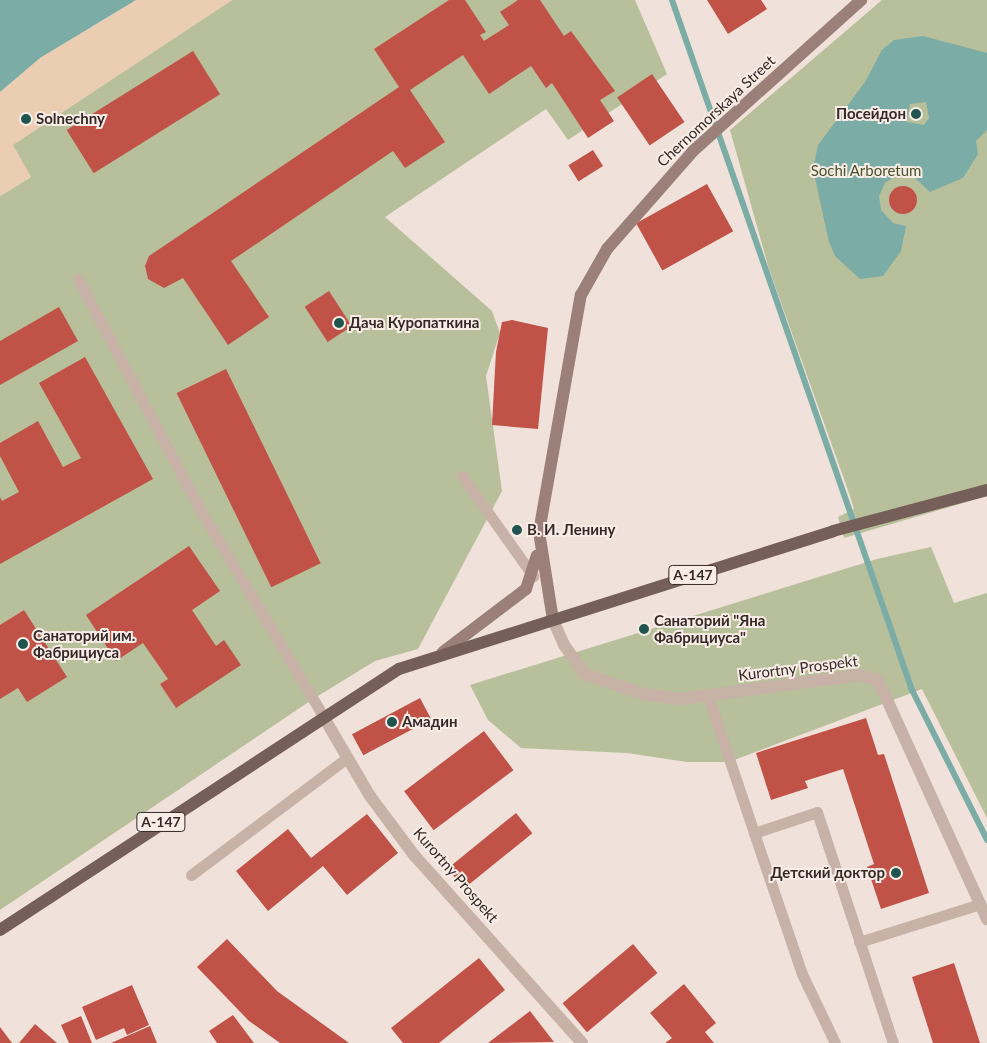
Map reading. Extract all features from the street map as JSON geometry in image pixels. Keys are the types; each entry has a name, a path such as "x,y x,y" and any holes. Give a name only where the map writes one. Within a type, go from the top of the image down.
{"main road":[{"name":"Chernomorskaya Street","path":"443,652 489,621 526,590 533,576 539,546 541,514 581,295 607,249 693,151 862,0"},
{"name":"А-147","path":"0,930 323,716 399,668 443,652 553,620 878,518 987,490"},
{"name":"Chernomorskaya Street","path":"539,546 553,620"}],"street":[{"name":"Kurortny Prospekt","path":"553,620 564,645 594,679 680,699 860,675 878,680 987,919"},
{"name":"Kurortny Prospekt","path":"323,716 347,758 414,855 582,1043"}],"lane":[{"path":"78,278 198,506 323,716"},
{"path":"462,476 533,576"},
{"path":"708,696 802,974 835,1043"},
{"path":"191,875 347,758"},
{"path":"754,833 817,812 893,1043"},
{"path":"859,942 980,904"}],"green space":[{"path":"232,0 635,0 667,74 568,140 546,109 385,217 492,311 500,333 486,376 502,491 418,649 375,661 313,699 0,910 0,196 31,177 12,145"},
{"name":"Sochi Arboretum","path":"882,0 987,0 987,496 844,538 838,517 854,509 769,269 730,130"},
{"path":"931,547 954,603 987,593 987,818 922,689 729,762 687,762 627,753 521,748 488,720 470,685 877,559"}],"sand":[{"name":"Solnechny","path":"136,0 232,0 13,145 31,177 0,196 0,92 40,58"}],"water":[{"path":"0,0 136,0 40,58 0,92"},
{"path":"923,36 987,53 987,130 976,141 978,154 963,178 930,192 912,175 897,175 885,183 879,196 881,210 893,223 906,226 901,251 883,276 860,279 835,256 829,242 813,169 818,145 865,82 882,50 894,40","holes":["926,102 929,118 924,125 907,122 910,104"]}],"building":[{"path":"449,0 465,0 486,32 480,35 484,41 509,25 500,12 518,0 540,0 564,36 571,31 615,91 600,100 614,121 588,138 552,83 546,88 531,66 489,94 463,55 410,90 445,142 405,168 393,151 231,261 269,317 228,345 183,278 164,288 148,279 145,266 149,256 399,87 374,49"},
{"path":"707,0 761,0 767,9 728,34"},
{"path":"193,51 220,94 94,173 67,130"},
{"path":"652,74 684,122 650,146 617,97"},
{"path":"593,150 603,166 578,181 568,165"},
{"path":"707,184 733,231 662,270 636,223"},
{"path":"903,186 913,190 917,200 913,210 903,214 893,210 889,200 893,190"},
{"path":"329,291 352,326 328,342 305,307"},
{"path":"59,307 78,341 0,385 0,341"},
{"path":"512,320 548,328 538,429 492,425 496,352 502,322"},
{"path":"85,357 153,479 0,564 0,497 2,501 19,492 0,456 0,443 38,421 63,467 81,458 39,383"},
{"path":"226,369 321,563 271,587 177,393"},
{"path":"189,546 220,591 192,610 216,646 224,640 241,665 176,708 160,684 168,679 143,643 116,661 86,615"},
{"name":"Санаторий им. Фабрициуса","path":"24,610 67,677 27,702 18,688 0,699 0,625"},
{"path":"420,698 431,719 363,755 352,734"},
{"path":"866,718 878,755 884,754 929,893 881,909 867,867 874,864 843,769 805,781 808,788 771,800 756,753"},
{"path":"484,731 513,770 434,830 404,791"},
{"path":"516,813 532,833 464,889 448,868"},
{"path":"367,814 398,853 347,895 323,866 268,911 236,871 288,829 311,858"},
{"path":"227,939 277,991 349,1043 280,1043 249,1021 197,967"},
{"path":"633,944 657,973 587,1032 563,1003"},
{"path":"479,958 505,990 439,1043 403,1043 391,1028"},
{"path":"954,963 980,1043 933,1043 912,977"},
{"path":"684,984 716,1023 705,1032 714,1043 665,1043 672,1038 650,1013"},
{"path":"132,985 149,1025 127,1035 124,1028 96,1040 82,1007"},
{"path":"530,1011 554,1042 488,1043"},
{"path":"233,1015 254,1043 217,1043 209,1031"},
{"path":"81,1016 92,1043 69,1043 61,1025"},
{"path":"35,1024 57,1043 19,1043"},
{"path":"150,1026 157,1043 111,1043"},
{"path":"0,1027 12,1043 0,1043"}],"waterway":[{"path":"672,0 912,690 987,840"}],"place":[{"name":"Посейдон","path":"916,114"},
{"name":"Solnechny","path":"26,119"},
{"name":"Дача Куропаткина","path":"339,323"},
{"name":"В. И. Ленину","path":"517,530"},
{"name":"Санаторий \"Яна Фабрициуса\"","path":"644,629"},
{"name":"Санаторий им. Фабрициуса","path":"23,644"},
{"name":"Амадин","path":"392,722"},
{"name":"Детский доктор","path":"896,873"}]}
